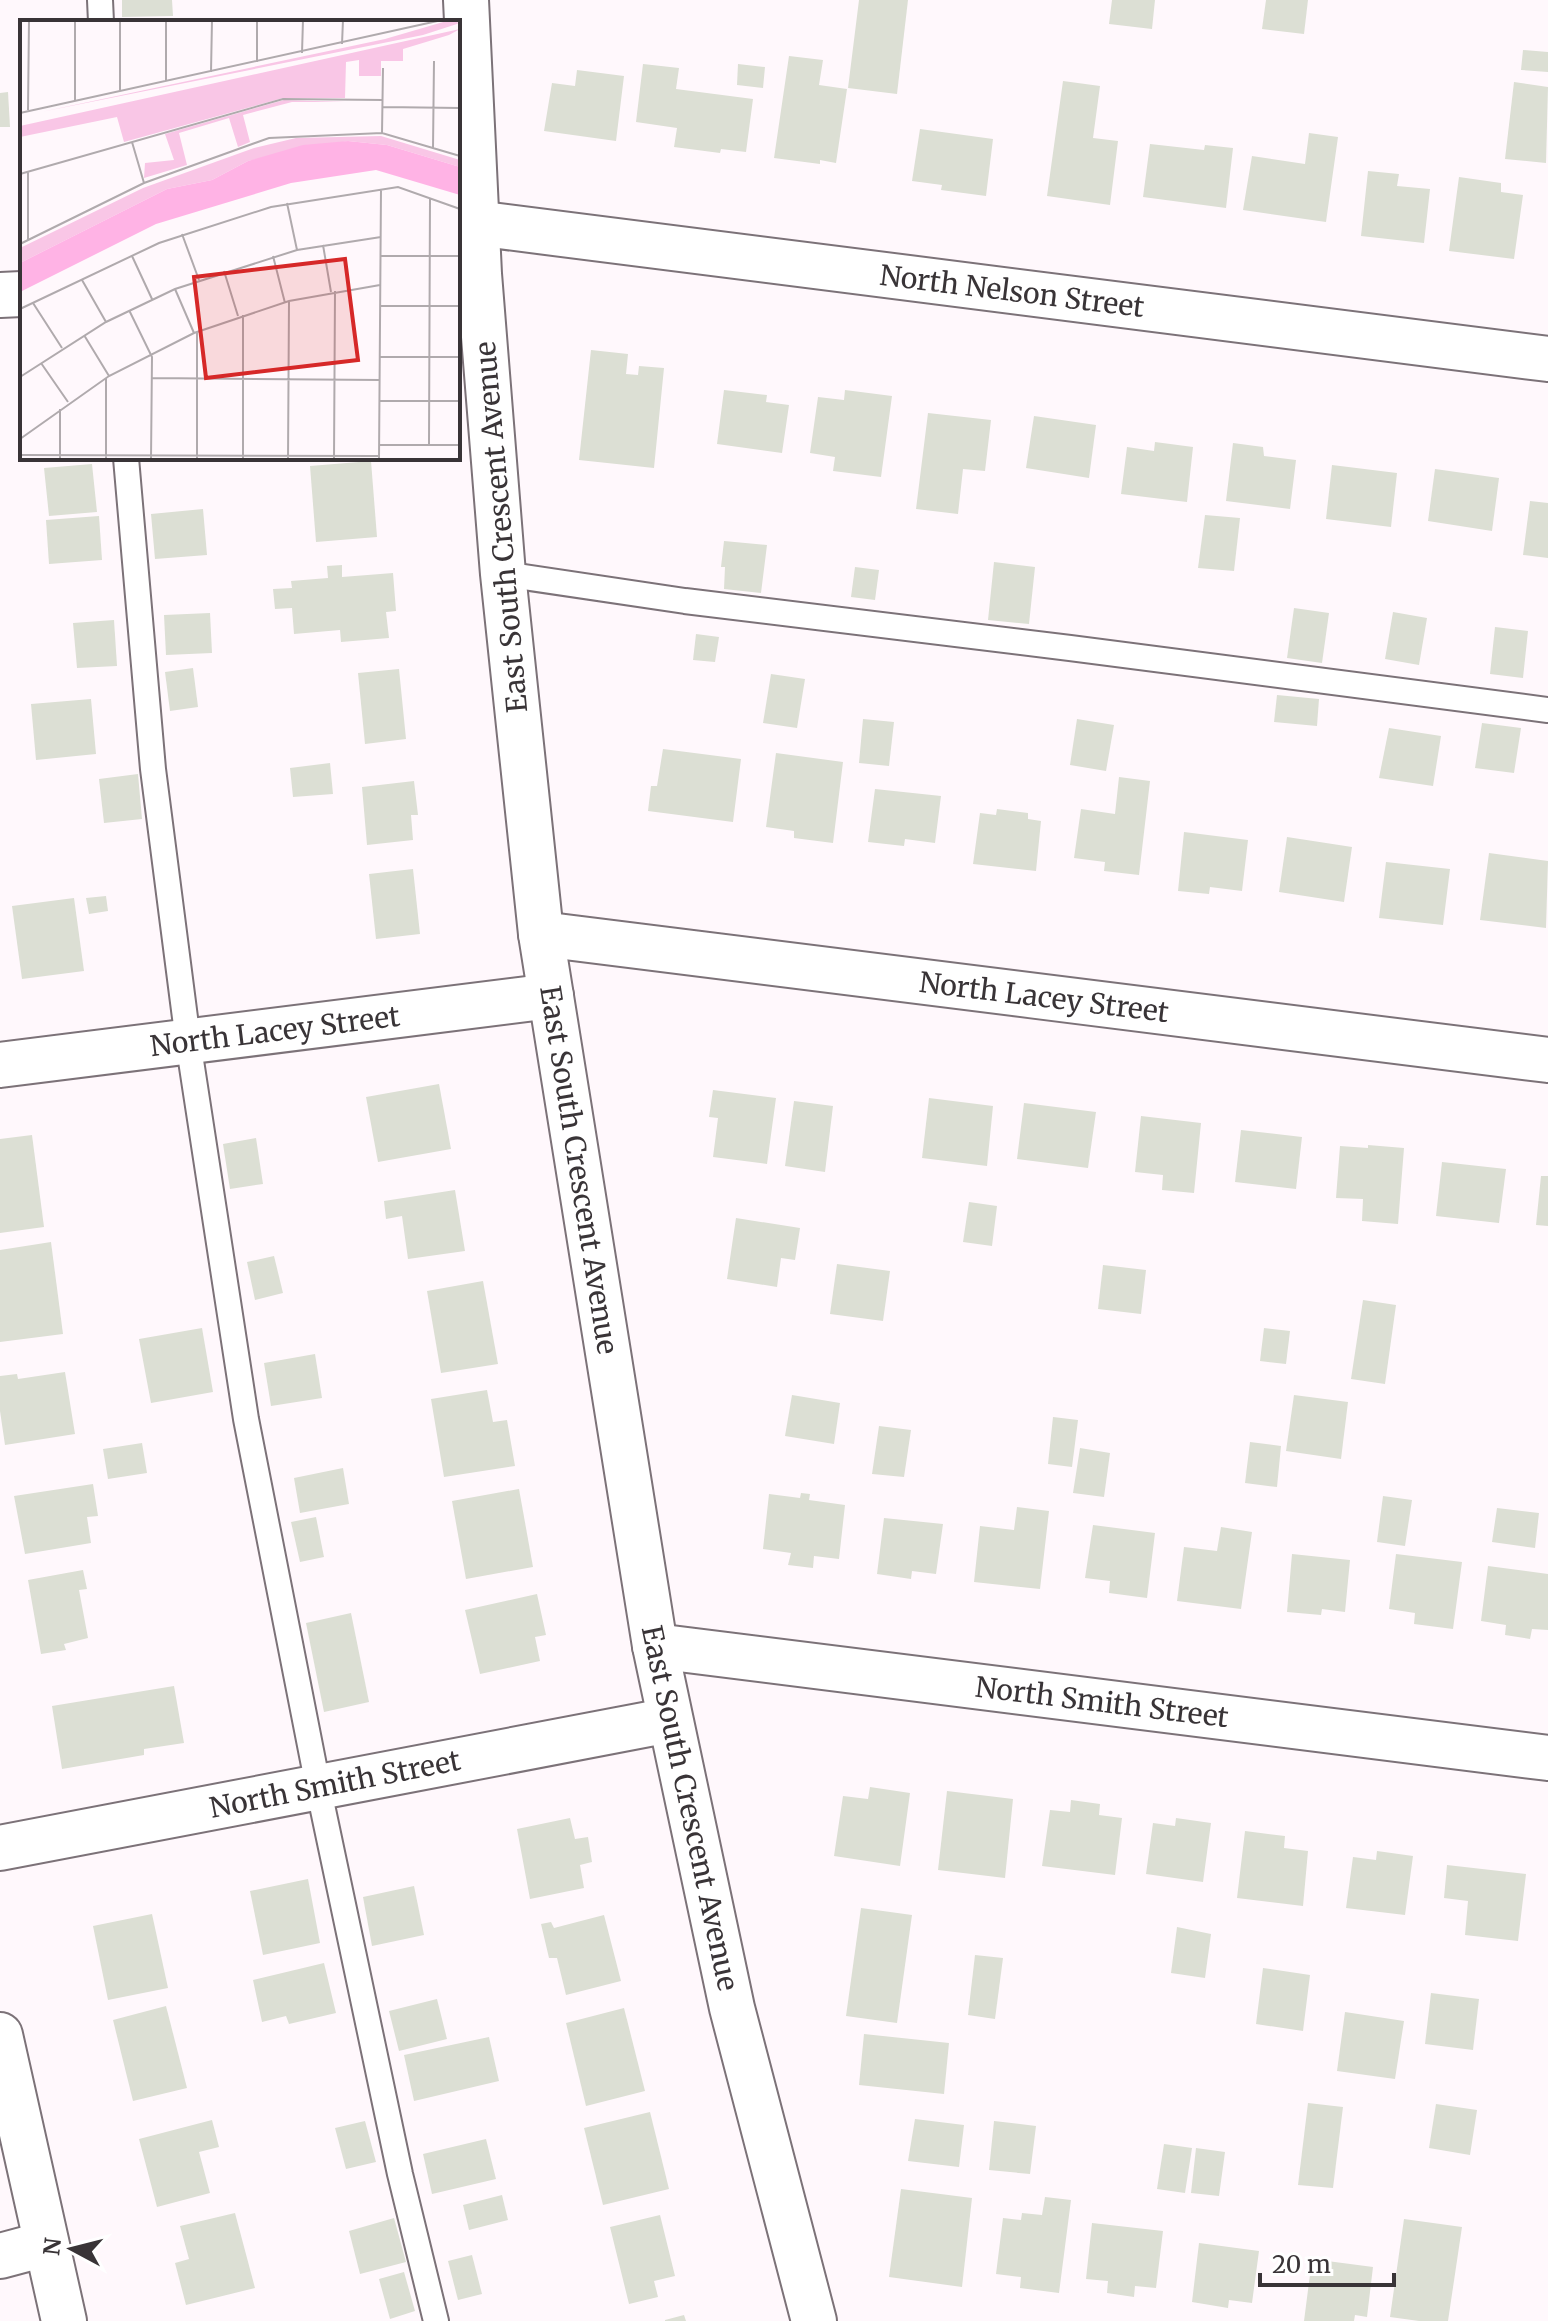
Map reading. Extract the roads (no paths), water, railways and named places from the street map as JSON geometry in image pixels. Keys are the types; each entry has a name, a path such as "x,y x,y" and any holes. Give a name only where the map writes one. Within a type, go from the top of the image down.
{"street":[{"name":"East South Crescent Avenue","path":"466,0 475,223 468,274 541,934 655,1646 732,2008 814,2321"},
{"name":"North Nelson Street","path":"475,223 1548,359"},
{"path":"0,295 20,294"},
{"name":"North Lacey Street","path":"541,934 1548,1060"},
{"name":"North Lacey Street","path":"0,1065 551,996"},
{"name":"North Smith Street","path":"655,1646 1548,1758"},
{"name":"North Smith Street","path":"0,1848 670,1720"},
{"path":"0,2035 64,2321"},
{"path":"0,2256 45,2244"}],"lane":[{"path":"100,0 101,20"},
{"path":"126,460 153,769 188,1041 246,1419 318,1786 400,2174 436,2321"},
{"path":"503,574 685,601 1548,710"}]}
